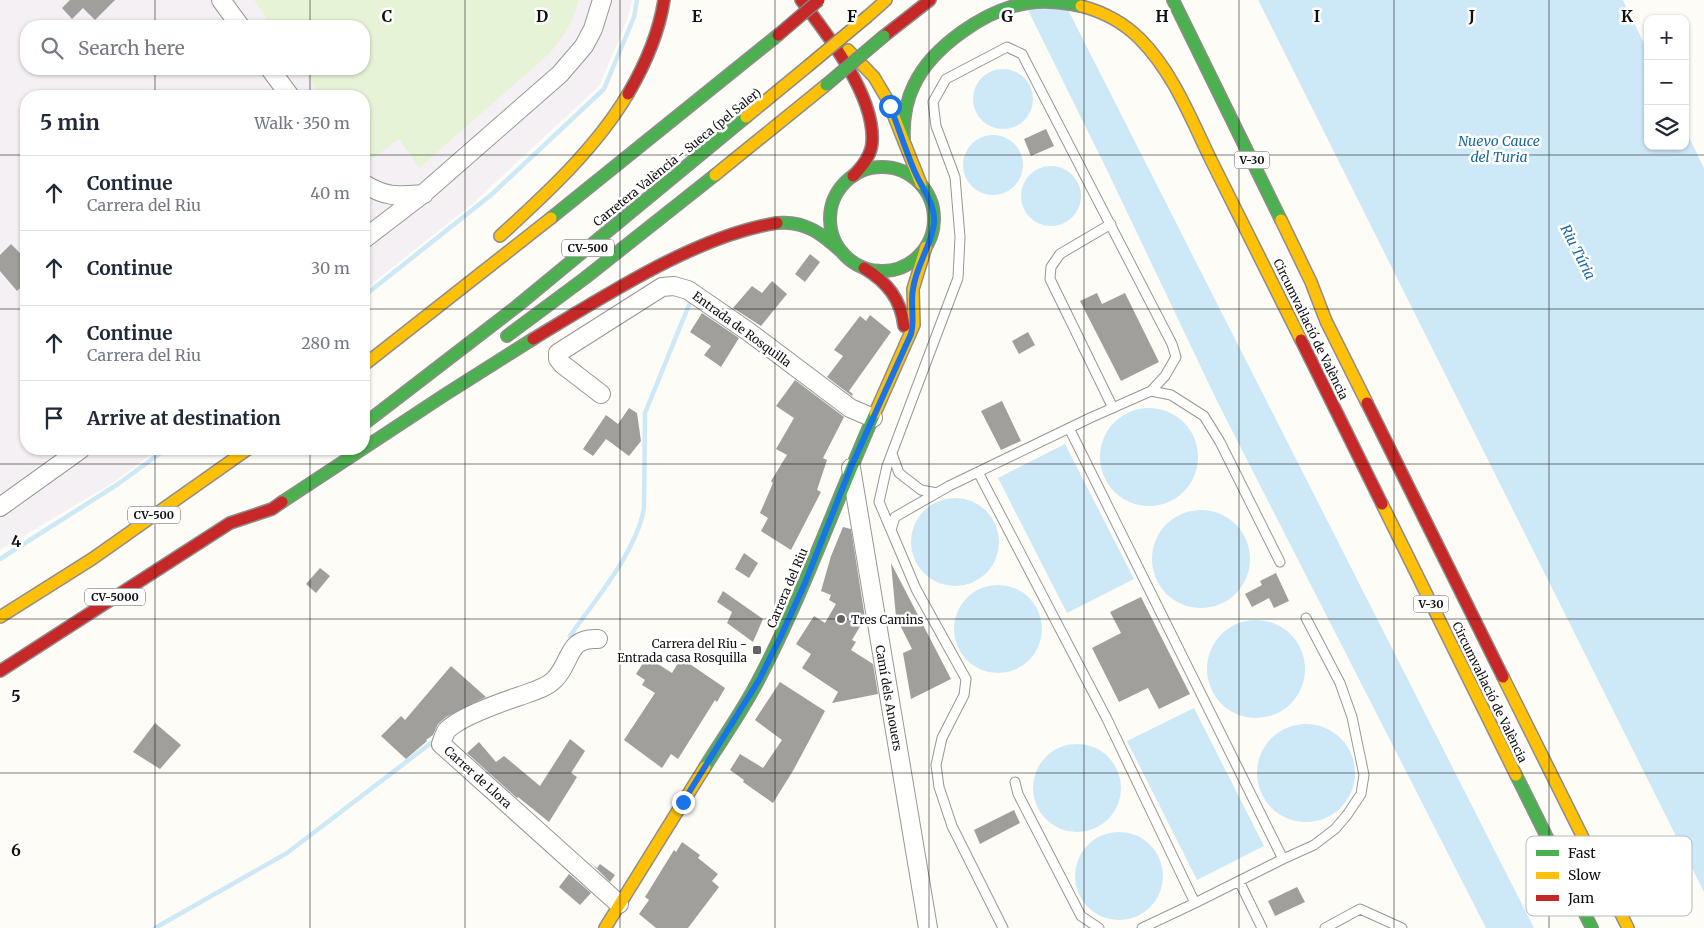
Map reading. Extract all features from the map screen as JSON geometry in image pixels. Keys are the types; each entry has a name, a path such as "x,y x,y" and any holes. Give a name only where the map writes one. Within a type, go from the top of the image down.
{"main road":[{"path":"493,243 550,190 614,117 644,66 662,14 664,0"},
{"path":"370,446 570,316 651,270 693,250 740,232 763,225 796,223 813,228 824,235 853,262 864,268 877,271 899,268 916,258 926,247 932,235 934,222 933,208 921,184 890,106 874,77 819,22 801,0"},
{"path":"370,360 424,320 819,0"},
{"name":"Carretera València - Sueca (pel Saler)","path":"370,419 516,307 886,0"},
{"path":"501,341 682,202 930,0"},
{"name":"Circumval·lació de València","path":"1173,0 1311,282 1326,321 1582,836"},
{"name":"Circumval·lació de València","path":"904,141 904,117 907,103 914,84 925,67 951,42 967,30 1014,6 1028,3 1061,2 1086,7 1113,18 1136,35 1149,48 1181,99 1546,836"},
{"path":"819,22 853,77 870,117 872,132 870,150 861,168 836,194 832,205 831,230 843,253"},
{"path":"853,176 865,170 888,167 905,172 921,184"},
{"name":"Carrera del Riu","path":"605,928 759,680 805,583 851,467 914,325 913,289 926,247"},
{"name":"Carrera del Riu","path":"864,268 884,281 898,297 904,319 905,348"},
{"path":"1300,286 1326,321"},
{"path":"370,351 415,310"},
{"path":"370,427 383,422 414,400"},
{"name":"CV-500","path":"0,617 60,580 239,455"},
{"path":"230,523 272,509 355,455"},
{"path":"230,523 256,501"},
{"name":"CV-5000","path":"0,670 230,523"},
{"name":"Circumval·lació de València","path":"1586,916 1592,928"},
{"name":"Circumval·lació de València","path":"1622,916 1628,928"}],"street":[{"path":"222,0 236,20"},
{"path":"370,234 424,194 560,74 584,46 593,29 602,0"},
{"path":"274,75 286,90"},
{"path":"370,187 386,195 424,194"},
{"name":"Entrada de Rosquilla","path":"601,394 562,364 558,359 558,353 662,287 674,286 688,290 749,332 850,408 873,418"},
{"path":"3,502 72,455"},
{"name":"Camí dels Anouers","path":"851,467 928,928"},
{"name":"Carrer de Llora","path":"598,639 587,638 574,646 570,656 554,680 534,691 497,703 457,723 446,731 441,744 619,904"}],"lane":[{"path":"891,530 895,517 937,493 1069,428 1151,391 1165,376 1176,357 1172,344 1022,54 1007,47 946,79 933,102 936,126 955,178 960,237 958,278 887,466 879,502 916,589 966,679 964,694 946,730 940,747 936,765 939,787 952,826 1003,928"},
{"path":"1111,224 1060,254 1051,267 1050,279 1112,408"},
{"path":"1151,391 1171,395 1204,416 1220,442 1280,562"},
{"path":"1069,428 1283,860"},
{"path":"892,454 899,473 921,490 937,493"},
{"path":"978,472 1107,719 1195,903"},
{"path":"1142,928 1314,845 1335,829 1361,794 1364,775 1352,717 1340,683 1306,618"},
{"path":"1015,782 1018,794 1081,916 1100,928"},
{"path":"1239,881 1262,928"},
{"path":"1325,928 1360,909 1402,928"}],"shaded area":[{"path":"0,0 632,0 628,18 599,86 471,205 370,285 370,90 20,90 20,455 150,455 114,482 0,550"}],"green space":[{"path":"254,0 579,0 568,28 550,53 419,168 399,139 370,161 370,90 318,90 306,75 370,75 370,20 268,20"}],"water":[{"path":"1023,0 1063,0 1526,912 1526,916 1528,916 1534,928 1486,928 1218,403 1106,168"},
{"name":"Nuevo Cauce del Turia","path":"1258,0 1623,0 1644,43 1644,150 1689,150 1689,137 1704,168 1704,892 1692,868 1692,836 1676,836"},
{"path":"1003,69 1019,74 1024,78 1028,83 1033,99 1028,115 1024,120 1019,124 1003,129 987,124 982,120 978,115 973,99 978,83 982,78 987,74"},
{"path":"993,135 1009,140 1014,144 1018,149 1023,165 1018,181 1014,186 1009,190 993,195 977,190 972,186 968,181 963,165 968,149 972,144 977,140"},
{"path":"1051,166 1067,171 1072,175 1076,180 1081,196 1076,212 1072,217 1067,221 1051,226 1035,221 1030,217 1026,212 1021,196 1026,180 1030,175 1035,171"},
{"path":"1149,408 1168,412 1184,422 1194,438 1198,457 1194,476 1184,492 1168,502 1149,506 1130,502 1114,492 1104,476 1100,457 1104,438 1114,422 1130,412"},
{"path":"1065,444 1134,579 1067,613 998,478"},
{"path":"955,498 972,502 986,511 995,525 999,542 995,559 986,573 972,582 955,586 938,582 924,573 915,559 911,542 915,525 924,511 938,502"},
{"path":"1201,510 1220,514 1236,524 1246,540 1250,559 1246,578 1236,594 1220,604 1201,608 1182,604 1166,594 1156,578 1152,559 1156,540 1166,524 1182,514"},
{"path":"998,585 1015,589 1029,598 1038,612 1042,629 1038,646 1029,660 1015,669 998,673 981,669 967,660 958,646 954,629 958,612 967,598 981,589"},
{"path":"1256,620 1275,624 1291,634 1301,650 1305,669 1301,688 1291,704 1275,714 1256,718 1237,714 1221,704 1211,688 1207,669 1211,650 1221,634 1237,624"},
{"path":"1194,708 1264,846 1197,880 1127,741"},
{"path":"1306,724 1325,728 1341,738 1351,754 1355,773 1351,792 1341,808 1325,818 1306,822 1287,818 1271,808 1261,792 1257,773 1261,754 1271,738 1287,728"},
{"path":"1077,744 1094,748 1108,757 1117,771 1121,788 1117,805 1108,819 1094,828 1077,832 1060,828 1046,819 1037,805 1033,788 1037,771 1046,757 1060,748"},
{"path":"1119,832 1136,836 1150,845 1159,859 1163,876 1159,893 1150,907 1136,916 1119,920 1102,916 1088,907 1079,893 1075,876 1079,859 1088,845 1102,836"}],"pier":[{"path":"1255,0 1258,0 1675,836"},
{"path":"1623,0 1626,0 1644,37 1644,43"},
{"path":"1689,130 1704,162 1704,168 1689,135"},
{"path":"1692,870 1704,894 1692,873"}],"building":[{"path":"70,0 115,0 95,20 83,8 72,19 62,8"},
{"path":"1046,129 1054,146 1031,156 1024,139"},
{"path":"11,244 20,253 20,288 17,291 0,271 0,255"},
{"path":"810,254 820,262 805,282 795,274"},
{"path":"772,281 787,294 761,326 733,308 752,286 762,293"},
{"path":"1097,293 1102,304 1125,293 1159,362 1121,381 1080,301"},
{"path":"702,313 739,338 721,367 704,355 711,346 690,332"},
{"path":"870,315 891,332 849,391 853,394 852,396 827,377 843,356 834,350 860,316 866,321"},
{"path":"1028,332 1035,345 1019,354 1012,341"},
{"path":"795,380 844,417 823,458 827,460 817,490 821,492 791,550 761,531 768,518 760,513 773,483 771,481 787,455 776,449 794,418 776,406"},
{"path":"1002,401 1021,441 1001,450 981,411"},
{"path":"629,408 637,413 641,441 629,456 606,439 593,456 583,449 606,415 618,424"},
{"path":"843,527 851,529 865,618 852,640 856,642 851,650 873,664 878,694 832,703 838,692 802,668 811,654 796,644 814,616 825,623 836,604 829,600 831,595 821,591 831,556"},
{"path":"744,553 758,563 749,578 735,569"},
{"path":"891,563 951,679 911,699 903,653 912,649 896,617"},
{"path":"320,568 330,576 316,593 306,584"},
{"path":"1276,573 1289,601 1274,608 1269,598 1252,607 1245,594 1262,585 1260,581"},
{"path":"723,591 763,619 753,642 727,623 732,612 717,602"},
{"path":"1141,597 1190,694 1159,709 1148,688 1119,702 1092,648 1121,633 1110,612"},
{"path":"647,657 672,673 681,658 725,688 717,702 715,700 678,759 671,754 662,768 624,740 655,693 642,685 645,680 636,674"},
{"path":"451,666 486,697 446,717 438,724 433,735 406,759 381,736 401,716 405,720"},
{"path":"780,682 825,711 794,769 773,803 743,782 744,780 730,770 740,754 763,768 782,740 755,720"},
{"path":"155,723 181,745 160,769 133,752"},
{"path":"570,739 585,751 571,773 577,777 549,822 517,798 467,753 479,742 496,762 504,756 540,786"},
{"path":"1014,810 1020,823 980,844 974,830"},
{"path":"682,842 700,855 698,858 718,874 712,881 719,887 688,928 656,928 639,914 649,900 645,897 674,850 676,852"},
{"path":"590,862 597,868 600,864 615,875 610,882"},
{"path":"569,874 591,893 580,905 559,887"},
{"path":"1297,887 1305,902 1275,916 1268,901"}],"waterway":[{"path":"370,291 491,195 604,89 634,17 637,0"},
{"path":"570,636 614,575 640,524 644,508 645,413 691,300"},
{"path":"0,559 118,484 158,455"},
{"path":"155,928 287,853 431,743"}],"traffic: fast":[{"path":"1173,0 1281,220"},
{"path":"904,141 905,113 914,85 922,71 934,57 962,32 995,13 1028,3 1048,2 1081,6"},
{"path":"551,218 778,35"},
{"path":"826,85 884,36"},
{"path":"370,419 516,307 746,117"},
{"path":"882,167 902,171 919,182 930,199 934,219 930,239 919,256 902,267 882,271 862,267 845,256 834,239 830,219 834,199 845,182 862,171 882,167"},
{"path":"507,336 585,278 715,175"},
{"path":"777,223 805,226 821,235 843,253"},
{"path":"370,444 533,339"},
{"path":"705,767 747,701 791,614 875,413"},
{"path":"282,502 353,455"},
{"path":"1516,775 1546,836"},
{"path":"1586,916 1592,928"}],"traffic: slow":[{"path":"868,16 886,0"},
{"path":"1081,6 1098,11 1127,28 1152,52 1172,81 1301,340"},
{"path":"808,66 868,16"},
{"path":"848,50 874,77 887,99 921,184"},
{"path":"746,117 808,66"},
{"path":"715,175 826,85"},
{"path":"500,236 586,152 628,94"},
{"path":"370,360 551,218"},
{"path":"1281,220 1311,282 1326,321 1367,403"},
{"path":"875,413 914,325 913,289 926,247"},
{"path":"0,617 92,559 239,455"},
{"path":"1382,504 1516,775"},
{"path":"1503,677 1582,836"},
{"path":"605,928 705,767"},
{"path":"1622,916 1628,928"}],"traffic: jam":[{"path":"628,94 640,72 659,25 664,0"},
{"path":"801,0 848,67 866,106 871,125 872,143 865,161 853,176"},
{"path":"778,35 819,0"},
{"path":"884,36 930,0"},
{"path":"533,339 620,287 683,254 715,240 777,223"},
{"path":"864,268 880,279 896,299 904,326"},
{"path":"1301,340 1382,504"},
{"path":"1367,403 1503,677"},
{"path":"0,671 230,523 272,509 282,502"}],"place":[{"name":"Tres Camins","path":"841,619"},
{"name":"Carrera del Riu - Entrada casa Rosquilla","path":"757,650"}],"route":[{"path":"683,802 759,680 780,638 805,583 851,467 899,364 914,325 913,289 918,269 932,235 934,222 933,208 910,160 890,106"}],"water label":[{"name":"Riu Túria","path":"1578,252"}]}
